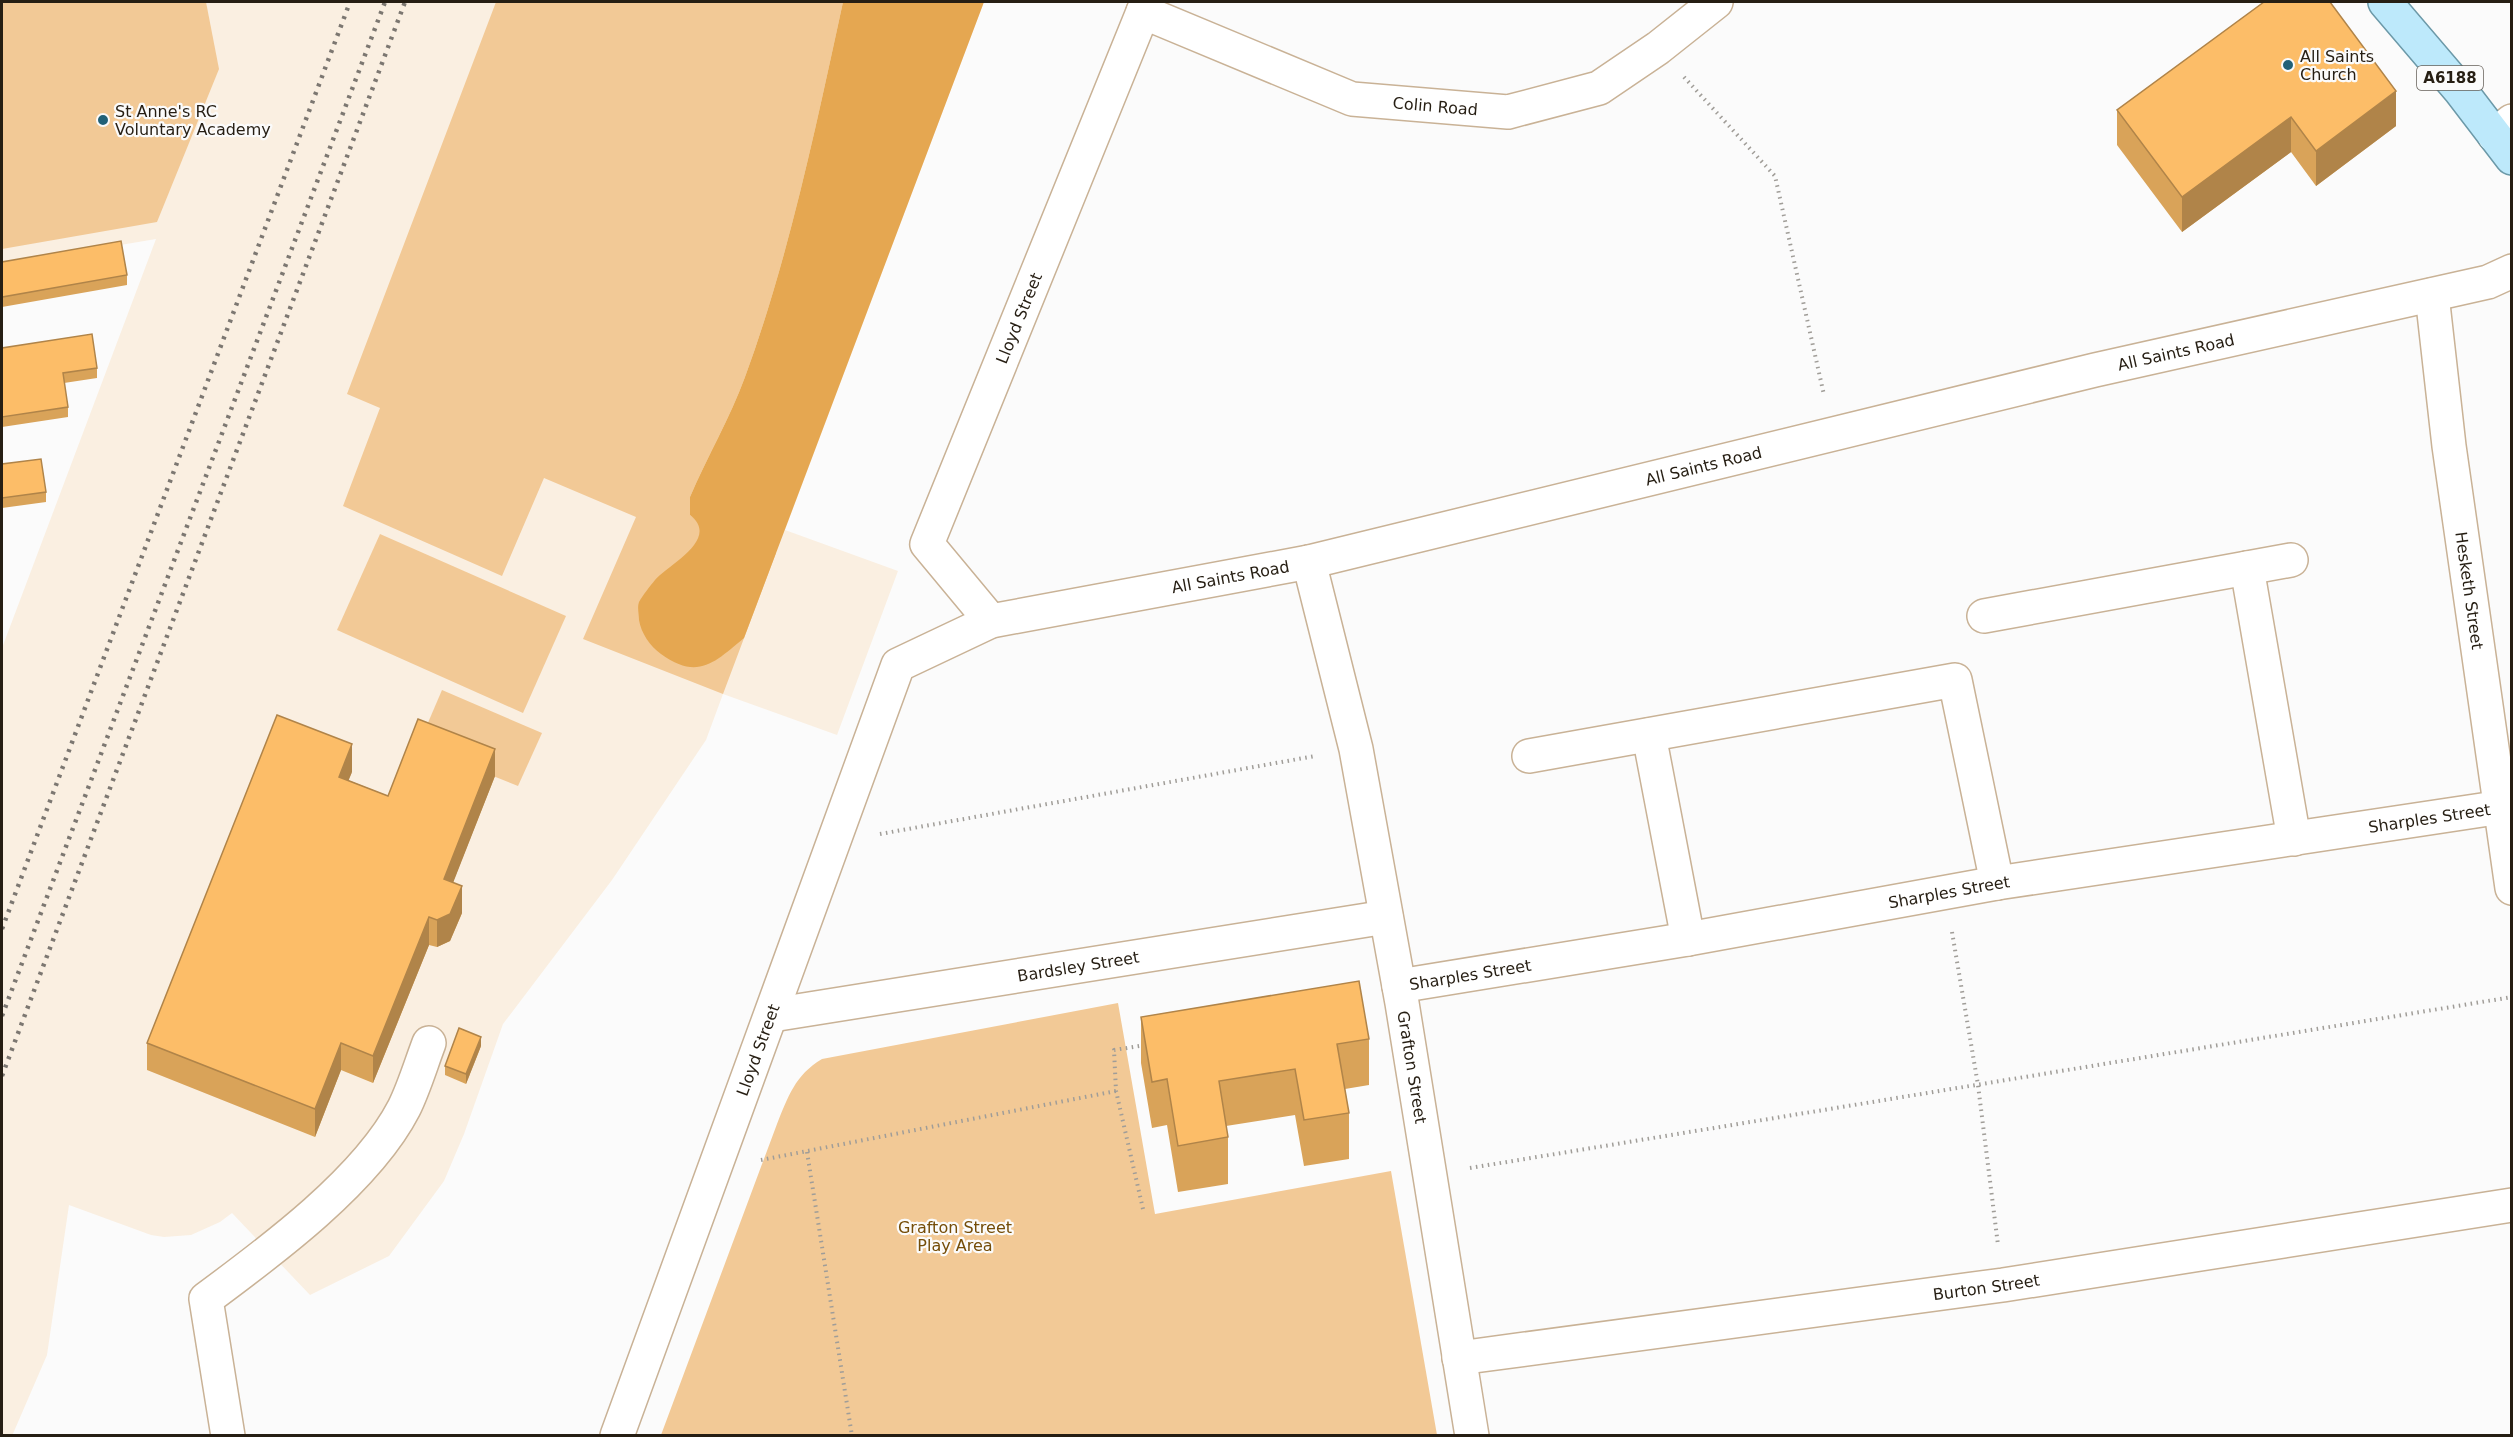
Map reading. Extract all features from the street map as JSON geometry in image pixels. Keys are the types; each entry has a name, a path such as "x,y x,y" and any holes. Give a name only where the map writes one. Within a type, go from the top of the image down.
{"main road":[{"name":"A6188","path":"2385,2 2460,90 2506,138"}],"street":[{"name":"Colin Road","path":"1145,7 1352,99 1508,112 1599,88 1658,48 1716,2"},
{"name":"Lloyd Street","path":"991,621 927,544 1145,7"},
{"name":"All Saints Road","path":"898,665 991,621 1310,562 2095,370 2488,282 2511,271"},
{"name":"Hesketh Street","path":"2432,295 2449,446 2502,807 2511,888"},
{"path":"1984,616 2291,560"},
{"name":"Grafton Street","path":"1310,562 1356,749 1399,986 1472,1436"},
{"path":"2247,568 2294,838"},
{"name":"Lloyd Street","path":"616,1436 772,1015 898,665"},
{"path":"1529,756 1955,680 1997,883"},
{"path":"1649,735 1688,939"},
{"name":"Sharples Street","path":"1399,986 1688,939 1997,883 2502,807"},
{"name":"Bardsley Street","path":"772,1015 1386,917"},
{"path":"228,1436 206,1299 244,1271 340,1189 371,1155 404,1107 429,1043"},
{"name":"Burton Street","path":"1459,1358 2003,1285 2511,1204"}],"path":[{"path":"1658,48 1775,176 1833,434"},
{"path":"834,842 1356,749"},
{"path":"1945,892 1978,1085 2003,1285"},
{"path":"1430,1174 2511,997"},
{"path":"1143,1209 1116,1091 1114,1050 1149,1044"},
{"path":"722,1150 763,1161 1116,1091"},
{"path":"807,1152 852,1436"}],"shaded area":[{"path":"2,2 984,2 785,530 898,571 837,735 723,694 706,740 612,880 503,1024 464,1134 444,1181 389,1256 310,1295 232,1213 220,1222 191,1235 164,1237 151,1235 69,1205 47,1355 12,1436 2,1435 2,648 156,239 2,265"},
{"path":"843,2 984,2 744,638 715,661 696,667 686,666 661,654 650,643 640,625 638,604 655,580 689,551 696,542 699,533 698,524 690,515 690,497 739,392 761,332 800,191"}],"green space":[{"name":"St Anne's RC Voluntary Academy","path":"2,2 206,2 219,69 157,222 2,249"},
{"path":"496,2 843,2 800,191 761,332 739,392 690,497 690,515 706,527 776,553 723,694 583,639 636,517 544,478 502,576 343,506 380,408 347,394"},
{"path":"380,534 566,616 523,713 337,630"},
{"path":"442,690 542,733 518,786 418,746"},
{"name":"Grafton Street Play Area","path":"1118,1003 1155,1214 1391,1171 1437,1435 661,1435 777,1124 794,1087 805,1072 822,1059"}],"building":[{"name":"All Saints Church","path":"2264,2 2330,2 2396,91 2316,151 2291,117 2182,197 2117,110"},
{"path":"121,241 127,275 2,297 2,262"},
{"path":"92,334 97,368 63,373 68,407 2,417 2,348"},
{"path":"41,459 46,492 2,498 2,464"},
{"path":"277,715 352,744 339,777 388,796 418,719 495,749 444,879 462,886 450,914 437,920 429,917 373,1056 341,1043 315,1109 147,1043"},
{"path":"1359,981 1369,1039 1337,1044 1349,1113 1304,1120 1295,1069 1219,1081 1228,1137 1178,1146 1167,1079 1152,1082 1141,1017"},
{"path":"459,1028 481,1037 466,1074 445,1066"}],"railway":[{"path":"2,929 350,2"},
{"path":"2,1016 385,2"},
{"path":"2,1076 405,2"}],"place":[{"name":"All Saints Church","path":"2288,65"},
{"name":"St Anne's RC Voluntary Academy","path":"103,120"}]}
